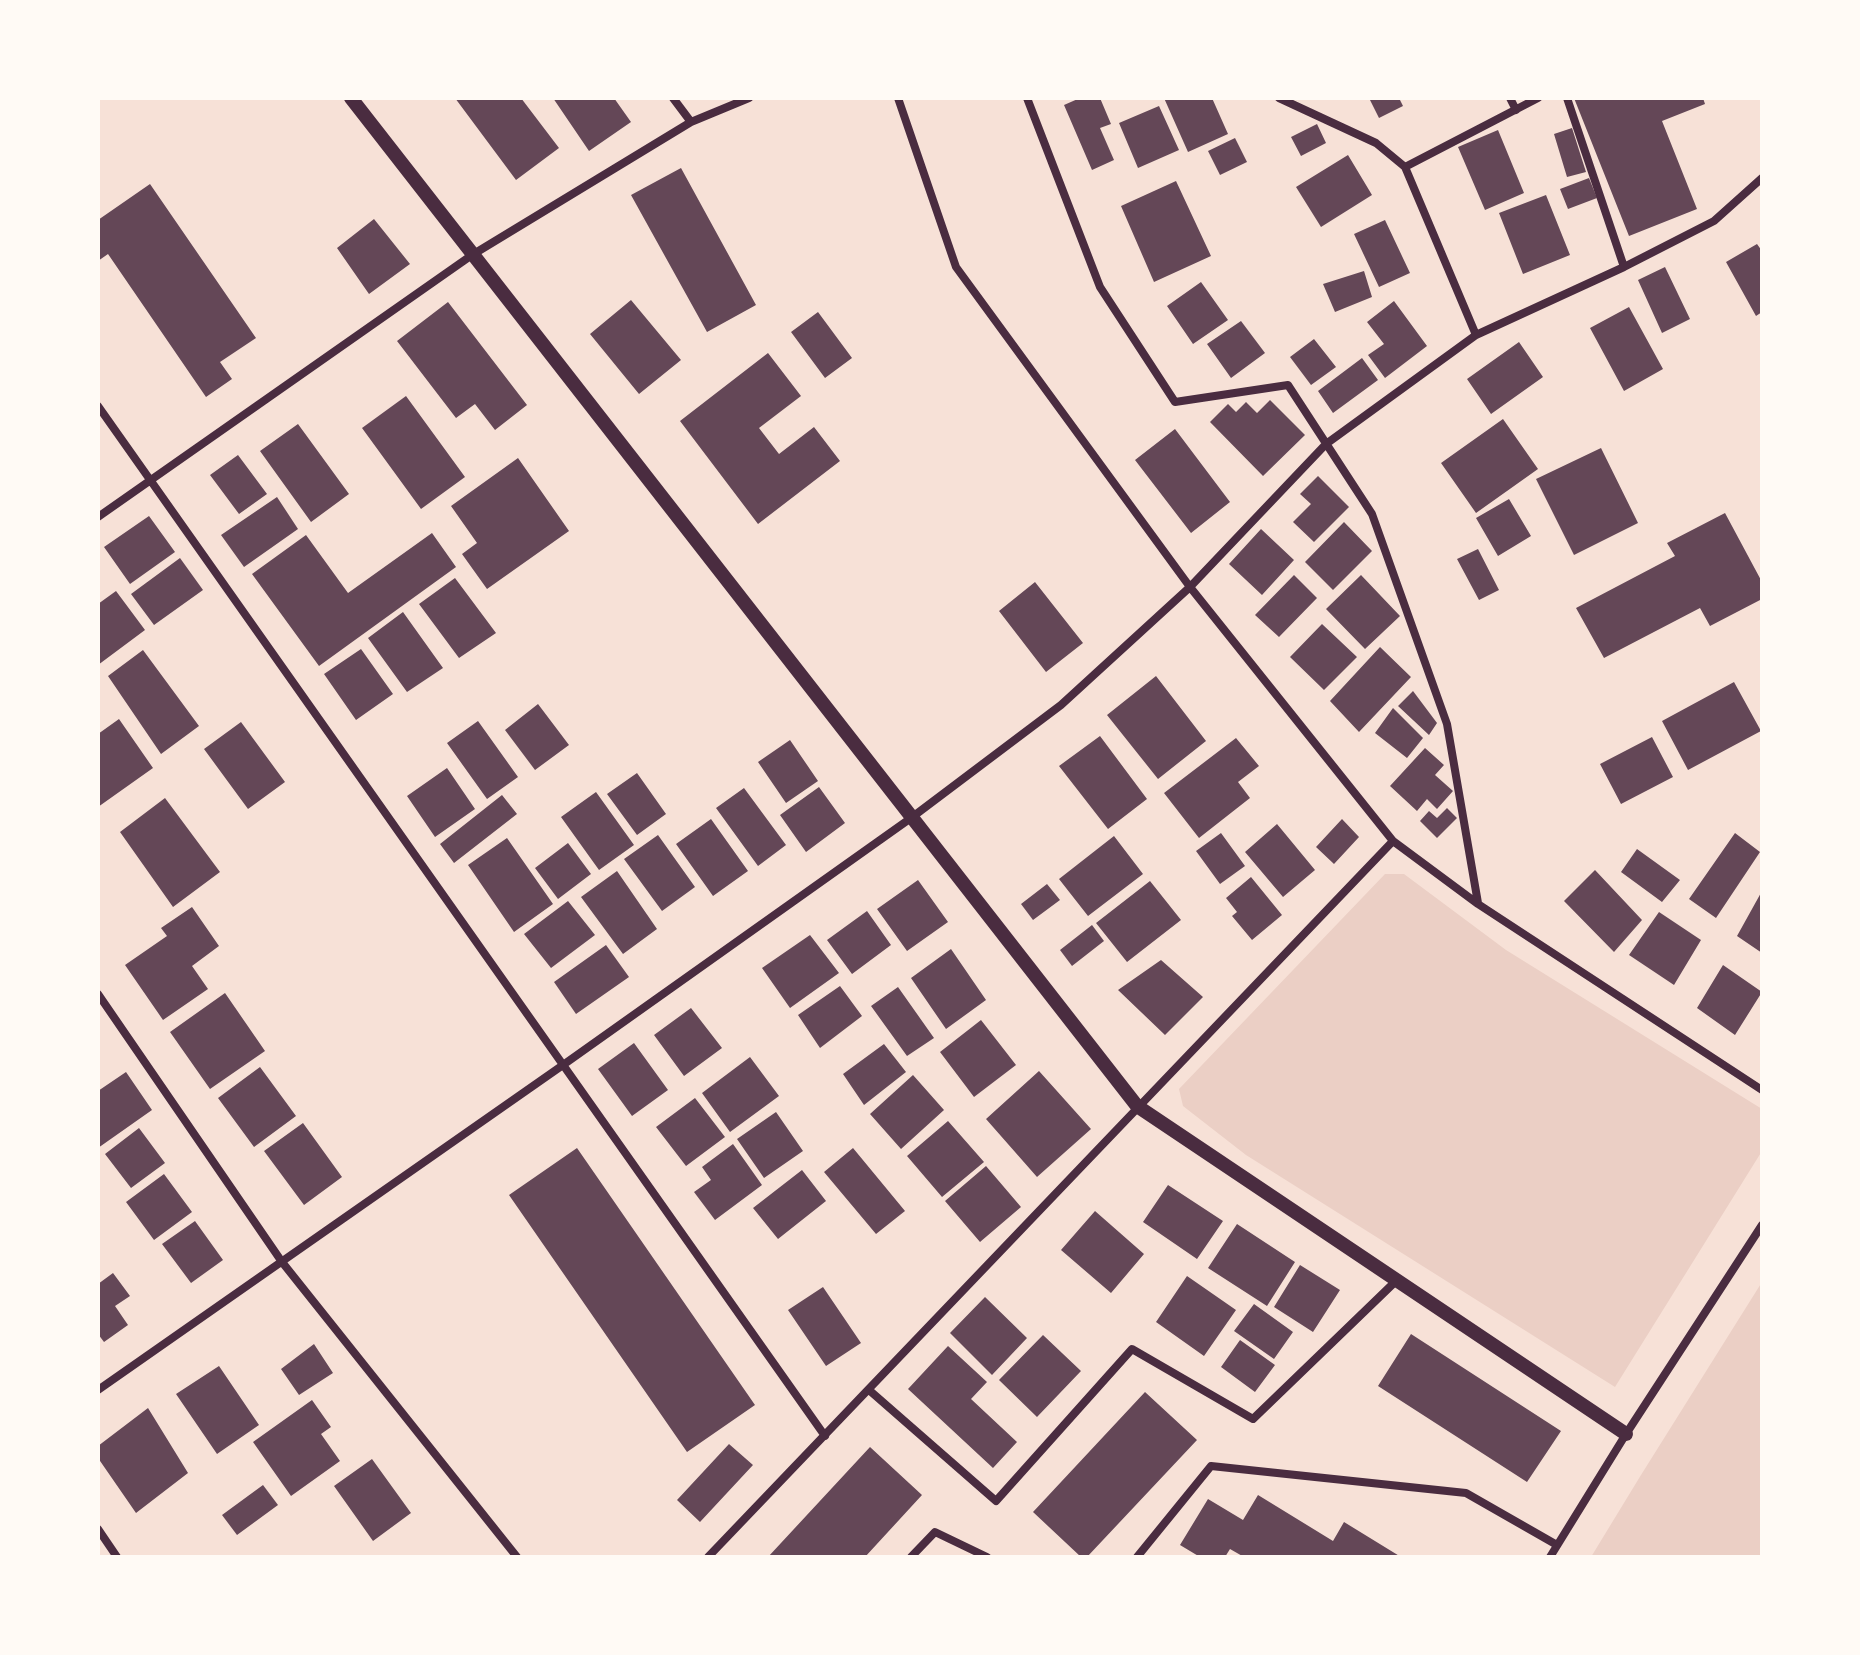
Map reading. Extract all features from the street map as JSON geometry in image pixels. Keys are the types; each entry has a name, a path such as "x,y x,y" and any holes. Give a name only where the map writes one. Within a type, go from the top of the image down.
{"street":[{"path":"351,98 1137,1106 1626,1434"},
{"path":"673,98 691,122"},
{"path":"98,517 472,255 691,122 749,98"},
{"path":"898,98 956,267 1190,587 1393,841 1478,904 1762,1090"},
{"path":"1027,98 1100,287 1175,402 1288,385 1372,514 1447,724 1478,904"},
{"path":"1279,98 1376,143 1405,167 1476,335"},
{"path":"1510,98 1516,110"},
{"path":"1405,167 1538,98"},
{"path":"1567,98 1624,267"},
{"path":"98,1390 911,818 1061,705 1190,587 1326,444 1476,335 1624,267 1714,221 1762,178"},
{"path":"98,406 825,1436"},
{"path":"708,1557 1393,841"},
{"path":"98,994 282,1262 517,1557"},
{"path":"1550,1557 1762,1225"},
{"path":"869,1390 996,1501 1132,1349 1253,1419 1397,1280"},
{"path":"1137,1557 1211,1466 1466,1493 1557,1545"},
{"path":"98,1529 117,1557"},
{"path":"911,1557 935,1532 987,1557"}],"shaded area":[{"path":"1385,874 1404,874 1506,950 1762,1109 1762,1151 1615,1387 1246,1155 1183,1106 1179,1089"},
{"path":"1762,1282 1762,1557 1591,1557 1641,1475"}],"building":[{"path":"455,98 521,98 559,148 516,180"},
{"path":"553,98 614,98 631,122 589,151"},
{"path":"1080,98 1100,98 1111,124 1100,128 1114,160 1092,170 1064,105"},
{"path":"1164,98 1212,98 1228,134 1188,152"},
{"path":"1369,98 1399,98 1403,106 1379,118"},
{"path":"1574,98 1703,98 1705,104 1662,121 1697,209 1629,236"},
{"path":"1159,106 1179,150 1138,168 1119,123"},
{"path":"1317,124 1326,143 1301,156 1291,137"},
{"path":"1572,128 1586,172 1567,177 1554,134"},
{"path":"1498,130 1524,193 1485,210 1458,147"},
{"path":"1235,138 1247,162 1220,175 1208,151"},
{"path":"1348,155 1372,195 1321,227 1296,187"},
{"path":"681,168 756,305 707,332 631,195"},
{"path":"1589,178 1597,198 1568,209 1560,189"},
{"path":"1176,181 1211,256 1154,282 1121,206"},
{"path":"150,184 256,338 220,362 232,379 206,397 108,254 98,261 98,220"},
{"path":"1546,195 1570,255 1523,274 1499,213"},
{"path":"374,219 410,264 369,294 337,248"},
{"path":"1385,220 1410,273 1379,287 1354,234"},
{"path":"1757,244 1762,251 1762,312 1756,316 1726,262"},
{"path":"1665,267 1690,319 1662,333 1638,280"},
{"path":"1364,271 1372,297 1335,312 1323,284"},
{"path":"1201,282 1228,320 1193,344 1167,306"},
{"path":"631,300 681,360 639,394 590,334"},
{"path":"1394,301 1427,346 1385,378 1368,355 1384,344 1367,322"},
{"path":"448,302 527,405 495,430 475,404 456,418 397,341"},
{"path":"1629,307 1663,369 1624,391 1590,328"},
{"path":"818,312 852,358 825,378 791,332"},
{"path":"1241,321 1265,353 1231,378 1207,344"},
{"path":"1314,339 1336,367 1311,385 1290,357"},
{"path":"1519,342 1543,377 1491,414 1467,379"},
{"path":"768,353 801,396 759,428 779,454 814,427 840,461 758,524 680,421"},
{"path":"1362,358 1378,380 1333,413 1318,391"},
{"path":"406,396 465,477 421,509 362,428"},
{"path":"1270,400 1305,435 1263,476 1210,422 1228,404 1236,412 1246,402 1257,413"},
{"path":"1503,419 1538,469 1476,513 1441,463"},
{"path":"298,424 349,494 311,522 260,451"},
{"path":"1175,429 1230,502 1191,533 1135,460"},
{"path":"1601,448 1638,523 1574,555 1536,479"},
{"path":"238,455 267,494 239,514 210,475"},
{"path":"518,458 569,531 487,589 462,554 477,543 451,506"},
{"path":"1318,476 1349,507 1314,542 1293,522 1311,504 1300,494"},
{"path":"277,497 298,529 244,567 221,535"},
{"path":"1509,499 1531,536 1498,556 1476,518"},
{"path":"1725,513 1762,582 1762,599 1710,626 1700,608 1604,658 1576,608 1675,556 1667,543"},
{"path":"149,516 175,552 130,584 104,547"},
{"path":"1344,522 1372,551 1333,590 1305,562"},
{"path":"1261,529 1294,560 1262,595 1229,564"},
{"path":"432,533 456,567 319,666 252,574 306,535 348,593"},
{"path":"1478,549 1499,590 1479,600 1457,559"},
{"path":"180,558 203,590 154,625 131,594"},
{"path":"1294,575 1317,598 1279,637 1255,615"},
{"path":"1361,575 1400,616 1365,649 1326,609"},
{"path":"455,578 496,633 459,658 419,604"},
{"path":"1035,582 1083,643 1046,672 999,611"},
{"path":"116,591 145,630 98,665 98,604"},
{"path":"403,612 443,668 407,692 368,638"},
{"path":"1322,624 1357,657 1324,690 1290,657"},
{"path":"1380,647 1411,677 1359,732 1330,701"},
{"path":"361,649 393,694 356,720 324,674"},
{"path":"143,650 199,726 161,754 108,676"},
{"path":"1156,676 1206,741 1158,779 1107,715"},
{"path":"1734,682 1761,731 1688,770 1662,721"},
{"path":"1413,691 1437,723 1429,735 1398,706"},
{"path":"538,704 569,745 535,770 505,730"},
{"path":"1393,708 1423,738 1407,758 1375,733"},
{"path":"119,719 153,768 98,807 98,734"},
{"path":"478,721 518,777 487,799 447,743"},
{"path":"241,722 285,782 248,809 204,749"},
{"path":"1100,736 1147,799 1108,829 1059,766"},
{"path":"1652,737 1673,777 1621,804 1600,764"},
{"path":"1236,738 1259,766 1238,782 1250,798 1199,838 1164,793"},
{"path":"790,740 818,781 786,803 758,762"},
{"path":"1425,748 1444,765 1435,775 1453,791 1437,809 1427,799 1417,811 1390,786"},
{"path":"447,768 475,809 435,837 407,796"},
{"path":"637,773 666,814 637,835 607,794"},
{"path":"819,787 845,823 806,852 780,815"},
{"path":"744,788 786,845 758,866 716,808"},
{"path":"596,792 634,845 599,870 561,817"},
{"path":"502,795 517,814 454,863 440,844"},
{"path":"165,798 220,872 173,907 120,832"},
{"path":"1447,808 1457,818 1437,838 1420,821 1429,811 1437,818"},
{"path":"711,819 748,871 713,896 676,844"},
{"path":"1342,819 1359,837 1334,864 1316,847"},
{"path":"1277,824 1315,870 1283,897 1245,852"},
{"path":"1221,833 1245,866 1220,884 1196,851"},
{"path":"1735,833 1760,852 1716,918 1689,899"},
{"path":"658,835 695,887 662,911 624,859"},
{"path":"1114,836 1143,874 1088,916 1059,879"},
{"path":"507,838 553,904 514,932 468,865"},
{"path":"568,843 591,874 558,899 535,868"},
{"path":"1637,849 1680,880 1662,902 1621,872"},
{"path":"1595,870 1642,920 1614,952 1564,901"},
{"path":"617,871 657,929 623,954 581,897"},
{"path":"1251,877 1282,915 1252,940 1232,916 1237,912 1226,898"},
{"path":"918,880 948,922 907,951 877,909"},
{"path":"1150,881 1181,920 1127,962 1096,923"},
{"path":"1047,884 1060,900 1033,920 1021,904"},
{"path":"1762,891 1762,953 1737,936"},
{"path":"568,901 595,935 551,968 524,934"},
{"path":"192,907 219,946 192,966 208,989 163,1020 125,965 167,936 161,928"},
{"path":"867,911 891,945 852,974 827,940"},
{"path":"1659,912 1701,940 1674,985 1629,955"},
{"path":"1092,925 1104,941 1072,966 1060,950"},
{"path":"810,935 839,973 790,1008 762,968"},
{"path":"606,945 629,977 576,1014 554,982"},
{"path":"951,949 986,1000 946,1029 911,978"},
{"path":"1161,960 1203,997 1165,1035 1118,990"},
{"path":"1723,965 1762,992 1735,1035 1697,1008"},
{"path":"840,986 862,1016 820,1048 798,1015"},
{"path":"898,987 934,1038 907,1056 871,1006"},
{"path":"225,993 265,1051 210,1089 170,1032"},
{"path":"691,1008 722,1048 684,1076 654,1035"},
{"path":"981,1020 1016,1065 974,1097 940,1052"},
{"path":"634,1043 668,1090 632,1116 598,1069"},
{"path":"884,1044 906,1072 864,1105 843,1074"},
{"path":"750,1057 779,1096 730,1132 702,1093"},
{"path":"260,1067 296,1116 254,1147 218,1098"},
{"path":"1039,1071 1091,1129 1037,1177 986,1119"},
{"path":"126,1072 152,1110 98,1148 98,1091"},
{"path":"913,1075 944,1110 901,1149 870,1114"},
{"path":"695,1098 725,1137 686,1166 656,1127"},
{"path":"776,1112 803,1151 764,1178 737,1139"},
{"path":"948,1121 984,1162 942,1197 907,1156"},
{"path":"303,1123 342,1177 304,1205 264,1151"},
{"path":"139,1128 165,1163 131,1188 105,1154"},
{"path":"733,1144 762,1185 715,1220 694,1192 711,1180 702,1167"},
{"path":"577,1148 755,1405 687,1452 509,1195"},
{"path":"853,1148 905,1211 876,1234 824,1172"},
{"path":"986,1166 1021,1207 980,1242 945,1201"},
{"path":"802,1170 826,1201 778,1239 753,1208"},
{"path":"164,1174 192,1212 154,1240 126,1202"},
{"path":"1168,1185 1223,1221 1197,1259 1143,1222"},
{"path":"1095,1211 1144,1254 1111,1293 1061,1250"},
{"path":"195,1221 223,1260 191,1283 162,1244"},
{"path":"1237,1224 1295,1262 1267,1306 1208,1268"},
{"path":"1300,1265 1340,1290 1313,1332 1274,1307"},
{"path":"113,1273 130,1296 115,1306 128,1325 104,1342 98,1334 98,1284"},
{"path":"1187,1276 1236,1310 1204,1356 1156,1322"},
{"path":"823,1287 861,1343 826,1366 788,1310"},
{"path":"985,1297 1027,1338 992,1375 950,1333"},
{"path":"1254,1304 1293,1332 1274,1359 1234,1331"},
{"path":"1411,1334 1561,1431 1527,1482 1378,1386"},
{"path":"1043,1335 1081,1371 1037,1417 999,1380"},
{"path":"1240,1340 1275,1365 1255,1392 1221,1367"},
{"path":"314,1344 333,1373 299,1395 281,1369"},
{"path":"948,1346 987,1382 971,1399 1017,1442 993,1468 908,1389"},
{"path":"219,1366 259,1425 217,1454 176,1394"},
{"path":"1145,1392 1197,1440 1087,1557 1081,1557 1033,1512"},
{"path":"312,1400 331,1427 321,1434 340,1461 291,1496 253,1442"},
{"path":"148,1408 188,1473 136,1513 98,1458 98,1446"},
{"path":"729,1444 753,1465 700,1522 677,1500"},
{"path":"870,1447 922,1495 865,1557 768,1557"},
{"path":"372,1459 411,1513 373,1541 334,1486"},
{"path":"263,1485 278,1505 237,1535 222,1515"},
{"path":"1258,1495 1333,1541 1344,1522 1401,1557 1244,1557 1230,1549 1225,1557 1200,1557 1180,1545 1208,1499 1243,1520"}]}
